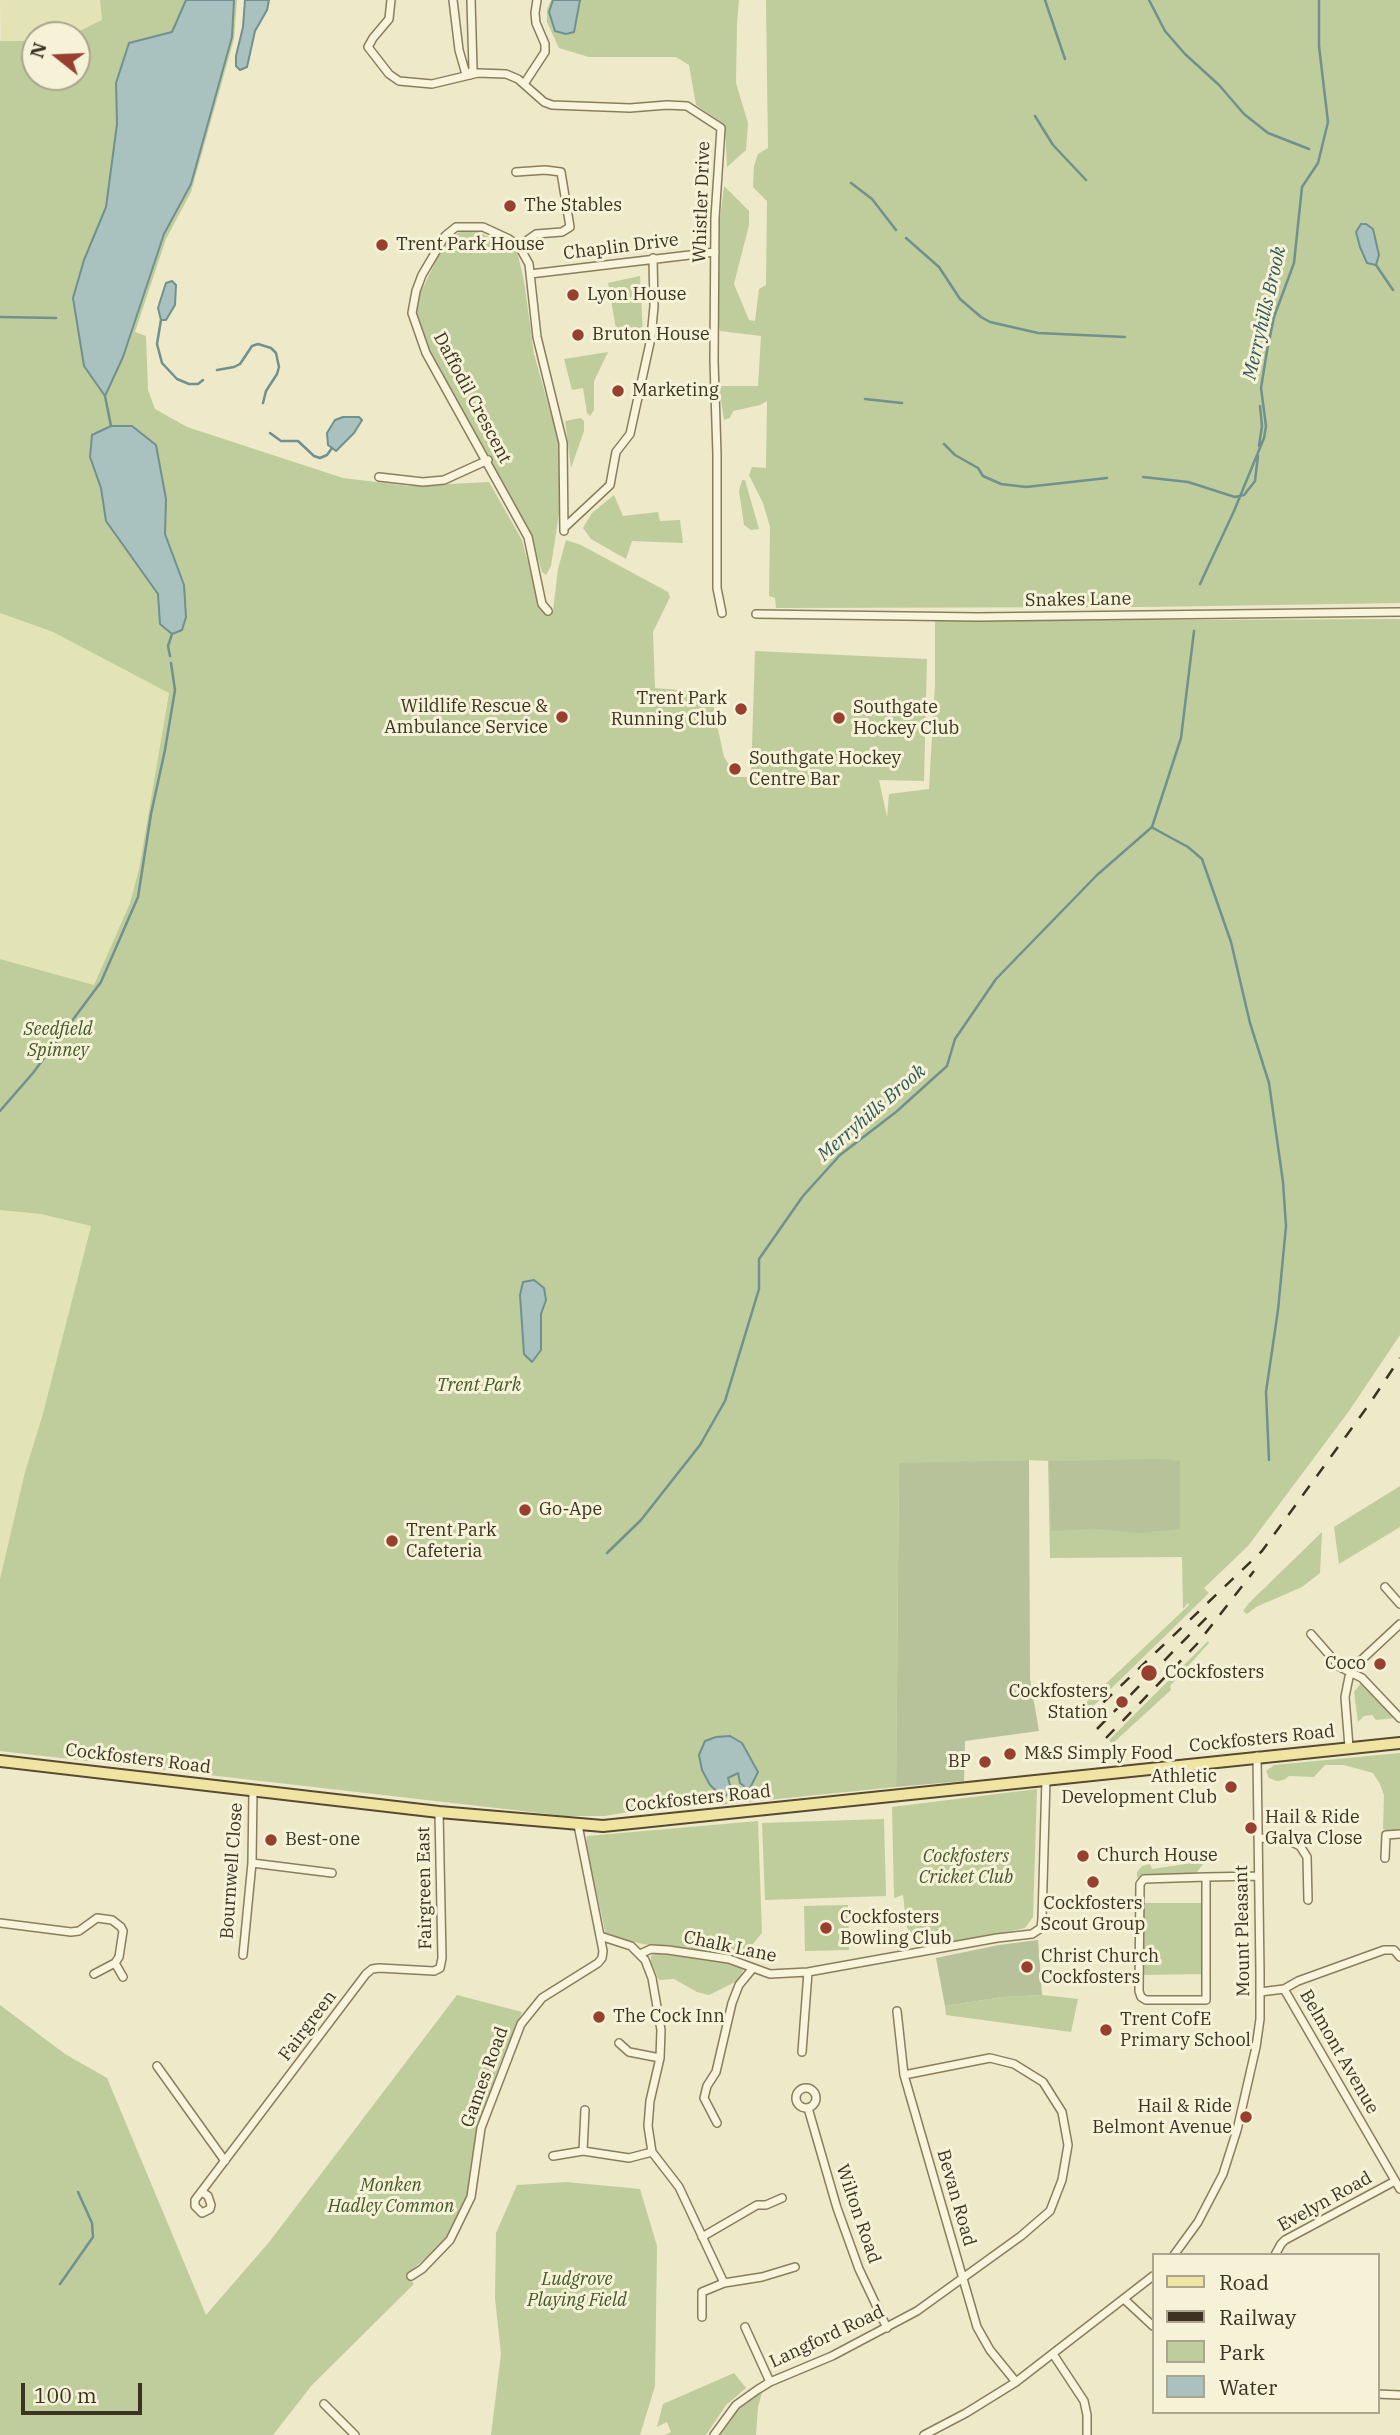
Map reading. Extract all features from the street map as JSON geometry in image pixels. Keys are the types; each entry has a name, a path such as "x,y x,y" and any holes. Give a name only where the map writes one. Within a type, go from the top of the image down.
{"main road":[{"name":"Cockfosters Road","path":"0,1760 439,1812 578,1825 627,1825 1400,1742"}],"street":[{"path":"391,0 389,19 368,47 389,74 399,80 424,84 470,75 506,74 524,84 545,52 545,44 536,23 537,0"},
{"path":"453,0 459,50 465,71 470,75"},
{"path":"470,75 473,69 471,0"},
{"name":"Whistler Drive","path":"524,84 536,97 552,105 622,108 687,106 721,128 715,252 717,588 722,613"},
{"path":"516,172 561,172 569,228 562,232 536,234 519,246 529,264 539,350 563,443 564,529 610,485 616,453 630,434 651,338 654,306 653,258"},
{"name":"Daffodil Crescent","path":"519,246 483,227 460,226 452,230 422,275 412,313 426,353 488,460 528,537 542,604 548,611"},
{"name":"Chaplin Drive","path":"530,274 715,252"},
{"path":"379,477 423,482 444,480 488,460"},
{"name":"Snakes Lane","path":"756,614 978,617 1400,612"},
{"path":"1385,1587 1400,1604"},
{"path":"1349,1747 1345,1696 1351,1673 1362,1659 1400,1624"},
{"path":"1311,1634 1340,1667 1362,1678 1400,1718"},
{"name":"Mount Pleasant","path":"1175,2253 1212,2198 1230,2155 1256,2047 1260,1992 1257,1756"},
{"name":"Chalk Lane","path":"640,1954 651,1949 668,1950 729,1959 770,1974 808,1972 1037,1932 1041,1928 1042,1919 1046,1779"},
{"name":"Bournwell Close","path":"243,1955 252,1863 253,1790"},
{"name":"Fairgreen East","path":"439,1812 442,1963"},
{"name":"Games Road","path":"411,2276 422,2269 450,2240 471,2197 481,2127 521,2024 542,1998 598,1963 603,1951 578,1825"},
{"path":"1385,1858 1386,1835 1400,1834"},
{"path":"1258,1838 1286,1839 1300,1846 1307,1857 1308,1900"},
{"path":"252,1863 332,1873"},
{"path":"1206,1877 1206,2000 1146,2000 1141,1997 1139,1991 1140,1884 1144,1879 1206,1877 1258,1877"},
{"path":"0,1923 72,1932 79,1931 97,1919 112,1920 123,1931 121,1950 115,1963 94,1974"},
{"path":"600,1936 631,1946 640,1954 652,1978 660,2018 660,2058 648,2126 652,2152 679,2187 724,2283"},
{"path":"1284,1989 1298,1981 1384,1950 1394,1950 1400,1957"},
{"path":"115,1963 123,1977"},
{"name":"Fairgreen","path":"202,2192 366,1974 379,1968 434,1971 440,1968 442,1963"},
{"path":"717,2123 704,2098 706,2086 716,2072 732,2003 739,1985 753,1968"},
{"path":"802,2052 808,1972"},
{"name":"Belmont Avenue","path":"1260,1992 1284,1989 1400,2189"},
{"name":"Bevan Road","path":"897,2011 904,2075 977,2327 990,2350 1016,2382"},
{"path":"619,2043 629,2052 660,2058"},
{"name":"Langford Road","path":"714,2435 736,2405 770,2382 832,2356 917,2311 1051,2211 1062,2180 1069,2146 1062,2112 1043,2082 1014,2064 990,2058 904,2075"},
{"path":"157,2066 225,2161"},
{"name":"Wilton Road","path":"808,2108 837,2208 859,2269 887,2328"},
{"path":"583,2151 585,2110"},
{"path":"553,2156 583,2151 629,2158 652,2152"},
{"name":"Evelyn Road","path":"1276,2253 1285,2240 1395,2181"},
{"path":"702,2237 757,2205 766,2205 782,2198"},
{"path":"702,2317 702,2292 724,2283 762,2277 795,2267"},
{"path":"924,2435 1016,2382 1125,2301 1152,2277"},
{"path":"1125,2301 1152,2325"},
{"path":"745,2327 770,2382"},
{"path":"1053,2354 1084,2402 1087,2435"},
{"path":"1379,2394 1400,2395"},
{"path":"324,2404 355,2435"}],"green space":[{"path":"0,0 100,0 102,20 91,26 91,21 21,21 21,41 1,42"},
{"name":"Trent Park","path":"100,0 237,0 234,39 191,192 166,239 135,332 146,336 148,390 155,409 187,427 343,478 409,486 489,482 522,540 540,607 553,611 558,569 566,540 581,545 668,592 670,597 653,632 655,688 714,693 714,725 718,729 724,757 737,777 751,777 755,651 927,659 924,781 879,780 887,817 889,794 929,789 935,685 935,621 1400,619 1400,1335 1349,1411 1248,1546 1204,1588 1209,1593 1082,1717 1077,1711 1189,1605 1188,1603 1183,1609 1182,1557 1050,1558 1048,1461 899,1464 896,1787 718,1805 704,1799 605,1816 566,1816 0,1751 0,1579 25,1472 42,1417 91,1226 41,1214 0,1210 0,959 94,985 130,903 139,869 169,693 53,632 0,613 0,41 21,41 21,91 91,91 91,25 102,20"},
{"path":"551,0 739,0 736,83 748,123 746,150 727,167 725,125 696,105 689,65 676,57 589,57 559,48 547,22 547,10"},
{"path":"766,0 1400,0 1400,603 776,608 775,598 769,596 770,527 763,503 749,475 752,467 766,468 767,401 733,411 730,418 724,420 719,386 758,386 761,336 720,331 720,219 724,186 749,211 749,225 734,284 749,320 755,321 759,289 766,285 767,201 753,187 754,166 758,154 768,148"},
{"path":"460,232 479,232 517,251 534,354 559,443 560,507 551,566 546,575 542,572 530,534 426,346 415,316 417,300 447,238"},
{"path":"640,276 643,334 618,340 608,283"},
{"path":"608,352 594,381 594,410 590,416 587,413 583,388 572,390 564,359"},
{"path":"581,418 584,421 584,431 571,468 565,421"},
{"path":"742,480 745,480 759,529 751,530 744,525 739,491"},
{"path":"614,495 623,516 658,512 660,521 680,520 683,543 632,541 626,559 591,539 583,528 592,513"},
{"path":"0,613 53,632 169,692 139,869 130,903 94,985 0,959"},
{"path":"0,1210 41,1214 91,1225 42,1417 25,1472 0,1579"},
{"path":"1029,1460 1030,1679 1039,1731 965,1741 964,1781 896,1787 899,1463"},
{"path":"1049,1461 1180,1461 1180,1529 1141,1533 1094,1529 1051,1531"},
{"path":"1400,1486 1400,1527 1339,1564 1334,1527"},
{"path":"1322,1532 1320,1573 1302,1587 1256,1607 1247,1614 1243,1611 1249,1603"},
{"path":"1208,1641 1170,1686 1171,1690 1112,1744 1109,1740"},
{"path":"1361,1683 1396,1718 1376,1720 1372,1715 1364,1716 1358,1722 1354,1692"},
{"path":"1400,1753 1400,1831 1390,1832 1383,1829 1384,1795 1373,1773 1344,1765 1325,1765 1314,1777 1289,1776 1277,1781 1269,1778 1266,1771 1274,1765"},
{"name":"Cockfosters Cricket Club","path":"1037,1789 1033,1917 1025,1928 927,1950 907,1928 903,1895 894,1898 892,1807"},
{"path":"884,1819 886,1896 765,1900 762,1823"},
{"path":"758,1821 762,1933 741,1958 643,1944 606,1935 586,1847 587,1836"},
{"path":"1202,1858 1203,1864 1194,1876 1137,1877 1142,1866 1150,1864 1152,1869 1199,1862"},
{"path":"1143,1903 1202,1903 1202,1974 1144,1975"},
{"name":"Cockfosters Bowling Club","path":"848,1905 849,1950 805,1951 804,1906"},
{"path":"1038,1940 1042,1995 1003,1997 945,2006 936,1958"},
{"path":"656,1953 729,1962 744,1968 739,1980 709,1995 697,1992 674,1979 659,1980 651,1962 651,1956"},
{"name":"Monken Hadley Common","path":"457,1995 522,2012 499,2066 478,2127 467,2199 448,2239 407,2274 414,2284 312,2385 273,2435 0,2435 0,2005 65,2054 107,2078 206,2315 270,2241"},
{"path":"1042,1995 1078,1999 1071,2032 946,2015 945,2006 1003,1997"},
{"name":"Ludgrove Playing Field","path":"566,2182 640,2189 657,2246 655,2386 640,2435 491,2435 501,2354 495,2298 496,2233 517,2185"},
{"path":"734,2373 746,2388 726,2405 706,2435 665,2435 671,2432 667,2422 657,2427 663,2404"},
{"path":"762,2393 756,2435 719,2435 738,2409"}],"water":[{"path":"186,0 234,0 232,37 191,184 164,234 123,357 105,396 84,366 73,298 84,260 106,207 117,124 116,83 129,43 172,32"},
{"path":"245,0 269,0 267,10 255,31 247,67 240,70 236,66 236,56 243,27"},
{"path":"553,0 580,0 574,32 566,34 555,31 549,12"},
{"path":"1361,224 1373,229 1379,255 1376,265 1367,263 1360,247 1356,232"},
{"path":"172,281 176,285 175,305 166,320 161,320 158,308 166,283"},
{"path":"359,417 362,420 354,433 336,451 328,445 327,433 335,420"},
{"path":"111,426 132,426 156,445 166,499 165,534 184,585 186,617 182,630 172,634 160,624 158,594 106,521 101,488 90,457 92,435"},
{"path":"534,1280 544,1288 546,1300 541,1314 541,1350 532,1362 524,1354 520,1295 523,1282"},
{"path":"730,1736 742,1743 758,1772 749,1790 740,1783 738,1773 728,1778 732,1792 723,1797 710,1785 702,1770 699,1755 705,1741"}],"waterway":[{"path":"1045,0 1065,59"},
{"path":"1149,0 1165,31 1244,114 1268,133 1309,149"},
{"name":"Merryhills Brook","path":"1200,584 1264,438 1266,426 1261,388 1267,351 1274,317 1294,263 1302,187 1318,163 1328,122 1319,46 1319,0"},
{"path":"1035,116 1053,145 1086,180"},
{"path":"851,183 872,199 896,230"},
{"path":"906,238 939,267 960,299 990,322 1038,333 1125,337"},
{"path":"1376,265 1393,290"},
{"path":"0,317 56,318"},
{"path":"161,320 157,344 162,363 177,379 189,384 198,384 203,380"},
{"path":"217,370 240,364 252,346 258,344 271,348 276,353 279,367 266,391 263,403"},
{"path":"105,396 111,426"},
{"path":"865,399 902,403"},
{"name":"Merryhills Brook","path":"1259,446 1262,426 1260,406"},
{"path":"270,433 281,441 298,441 320,458 327,455 332,448"},
{"path":"944,444 955,455 978,468 983,476 1001,484 1026,487 1107,478"},
{"path":"1143,477 1188,482 1235,497 1244,495 1255,481 1258,456"},
{"name":"Merryhills Brook","path":"607,1553 641,1520 700,1445 725,1401 759,1289 759,1259 803,1196 840,1155 896,1112 947,1066 955,1039 996,979 1097,875 1152,827 1181,738 1194,631"},
{"path":"170,656 168,646 172,634"},
{"path":"0,1111 33,1073 101,982 138,897 175,690 171,663"},
{"path":"1153,828 1188,847 1202,859 1231,942 1250,1023 1269,1083 1283,1182 1286,1226 1278,1310 1266,1392 1269,1460"},
{"path":"60,2284 93,2237 92,2223 78,2192"}],"railway":[{"path":"1086,1719 1262,1551 1400,1358"},
{"path":"1106,1738 1197,1644 1254,1571"},
{"path":"1097,1729 1213,1611"}],"place":[{"name":"The Stables","path":"510,206"},
{"name":"Trent Park House","path":"382,245"},
{"name":"Lyon House","path":"573,295"},
{"name":"Bruton House","path":"578,335"},
{"name":"Marketing","path":"618,391"},
{"name":"Trent Park Running Club","path":"741,709"},
{"name":"Wildlife Rescue & Ambulance Service","path":"562,717"},
{"name":"Southgate Hockey Club","path":"839,718"},
{"name":"Southgate Hockey Centre Bar","path":"735,769"},
{"name":"Go-Ape","path":"525,1510"},
{"name":"Trent Park Cafeteria","path":"392,1541"},
{"name":"Coco","path":"1380,1664"},
{"name":"Cockfosters","path":"1149,1673"},
{"name":"Cockfosters Station","path":"1122,1702"},
{"name":"M&S Simply Food","path":"1010,1754"},
{"name":"BP","path":"985,1762"},
{"name":"Athletic Development Club","path":"1231,1787"},
{"name":"Hail & Ride Galva Close","path":"1251,1828"},
{"name":"Best-one","path":"271,1840"},
{"name":"Church House","path":"1083,1856"},
{"name":"Cockfosters Scout Group","path":"1093,1882"},
{"name":"Cockfosters Bowling Club","path":"826,1928"},
{"name":"Christ Church Cockfosters","path":"1027,1967"},
{"name":"The Cock Inn","path":"599,2017"},
{"name":"Trent CofE Primary School","path":"1106,2030"},
{"name":"Hail & Ride Belmont Avenue","path":"1246,2117"}],"park label":[{"name":"Seedfield Spinney","path":"58,1040"}]}
